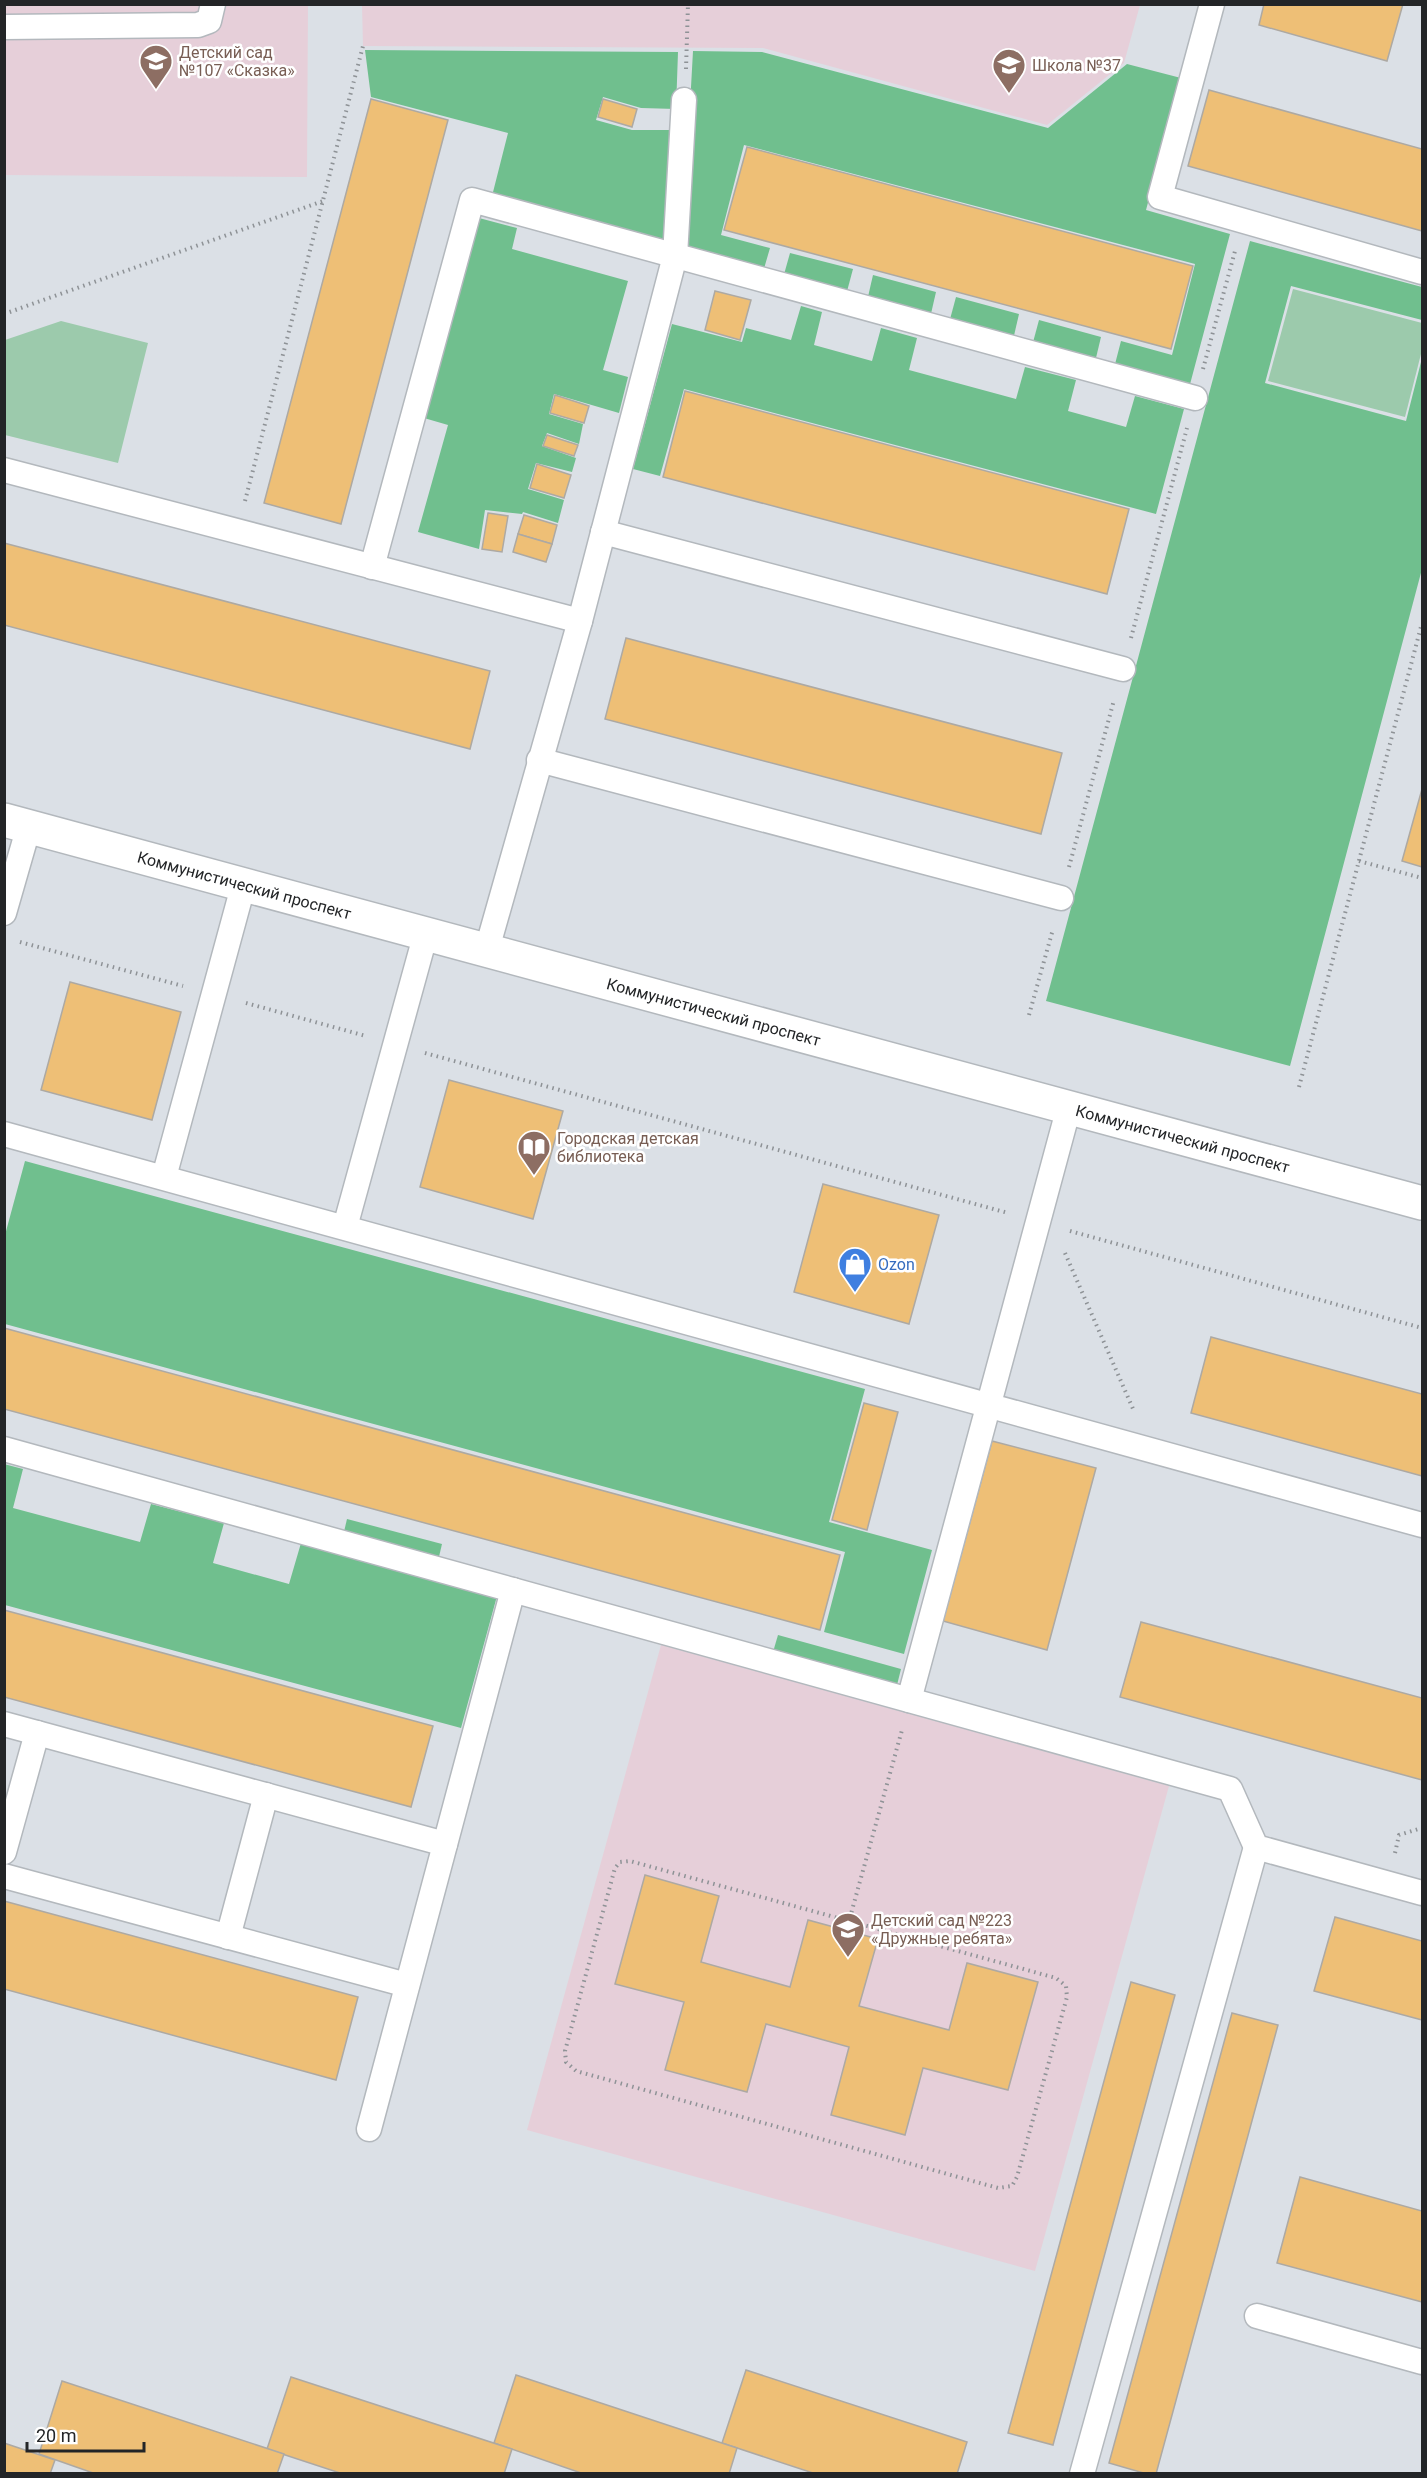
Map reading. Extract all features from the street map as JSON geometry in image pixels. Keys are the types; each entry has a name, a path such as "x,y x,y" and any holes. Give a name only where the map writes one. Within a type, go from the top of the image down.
{"main road":[{"name":"Коммунистический проспект","path":"16,823 1422,1203"}],"lane":[{"path":"4,27 198,25 210,21 213,4"},
{"path":"1212,4 1160,197 1422,272"},
{"path":"487,949 580,621 675,256 684,100"},
{"path":"372,567 472,200 1196,398"},
{"path":"4,471 580,621"},
{"path":"603,532 1123,669"},
{"path":"539,760 1061,898"},
{"path":"4,913 16,823"},
{"path":"164,1177 244,884"},
{"path":"345,1227 426,933"},
{"path":"909,1700 988,1405 1045,1224 1069,1107"},
{"path":"4,1134 1422,1525"},
{"path":"4,1449 1230,1789 1256,1847 1082,2474"},
{"path":"369,2129 513,1590"},
{"path":"4,1724 446,1844"},
{"path":"4,1852 37,1733"},
{"path":"228,1937 266,1795"},
{"path":"1256,1847 1422,1893"},
{"path":"4,1876 407,1985"},
{"path":"1257,2316 1422,2362"}],"path":[{"path":"684,100 688,4"},
{"path":"237,531 363,46"},
{"path":"4,314 323,201"},
{"path":"1029,1016 1244,221"},
{"path":"1299,1087 1422,623"},
{"path":"1359,861 1422,878"},
{"path":"15,941 1422,1328"},
{"path":"1045,1224 1152,1450"},
{"path":"849,1922 909,1700"},
{"path":"630,1861 849,1922 1056,1978 1066,1986 1068,1997 1017,2176 1012,2186 998,2188 975,2182 576,2071 566,2062 565,2051 615,1868 621,1862 630,1861"}],"shaded area":[{"name":"Школа №37","path":"362,4 1140,5 1124,63 1047,125 763,48 363,46"},
{"name":"Детский сад №107 «Сказка»","path":"5,5 308,5 307,177 5,175"},
{"name":"Детский сад №223 «Дружные ребята»","path":"661,1645 1169,1786 1035,2271 527,2130"}],"green space":[{"path":"365,50 678,52 676,109 641,108 603,97 596,120 632,130 675,130 668,247 491,200 508,133 371,97"},
{"path":"693,51 762,52 1048,128 1127,64 1181,78 1146,210 1230,234 1189,388 1114,368 1121,341 1172,355 1195,264 744,145 721,235 770,248 763,272 682,250"},
{"path":"479,218 517,228 512,249 628,281 603,370 628,377 619,413 554,394 549,414 583,424 579,444 547,433 542,446 576,458 572,472 536,463 528,489 564,500 558,523 523,512 522,514 485,510 479,549 418,532 448,425 424,418"},
{"path":"1250,241 1422,287 1422,320 1291,286 1265,383 1406,421 1422,358 1422,569 1290,1066 1046,1001"},
{"path":"790,253 853,269 846,295 783,278"},
{"path":"873,275 936,292 930,318 867,301"},
{"path":"1293,289 1422,323 1422,350 1405,417 1268,381"},
{"path":"956,297 1019,314 1013,340 949,323"},
{"path":"801,306 822,312 814,345 872,361 881,328 917,338 909,370 1016,399 1025,367 1076,380 1068,411 1126,427 1135,396 1184,409 1156,514 684,389 660,476 633,469 672,324 742,342 746,328 791,340"},
{"path":"1039,320 1101,337 1095,362 1032,346"},
{"path":"61,321 148,343 118,463 5,435 5,340"},
{"path":"25,1161 865,1389 829,1522 932,1550 904,1654 824,1632 845,1552 5,1324 5,1235"},
{"path":"4,1464 23,1469 13,1508 140,1542 151,1504 224,1523 213,1563 289,1584 301,1543 497,1596 461,1728 5,1605"},
{"path":"347,1519 442,1544 438,1561 343,1536"},
{"path":"778,1635 901,1669 897,1685 773,1652"}],"building":[{"path":"1264,4 1403,4 1387,61 1259,25"},
{"path":"1209,90 1422,149 1422,231 1188,166"},
{"path":"371,99 448,120 341,524 264,503"},
{"path":"603,99 637,109 632,127 598,117"},
{"path":"747,147 1193,266 1171,349 724,230"},
{"path":"715,291 751,300 740,340 705,330"},
{"path":"685,391 1129,509 1107,594 663,477"},
{"path":"555,395 589,406 584,423 550,413"},
{"path":"547,435 578,445 574,456 543,446"},
{"path":"537,464 571,475 564,498 530,488"},
{"path":"488,513 508,516 502,552 482,549"},
{"path":"524,515 557,525 552,544 518,534"},
{"path":"518,534 552,544 546,562 513,552"},
{"path":"4,543 490,671 470,749 4,625"},
{"path":"626,638 1062,753 1041,834 605,719"},
{"path":"1422,789 1422,867 1402,861"},
{"path":"70,982 181,1012 152,1120 41,1090"},
{"path":"449,1080 563,1111 533,1219 420,1187"},
{"path":"823,1184 939,1215 909,1324 794,1292"},
{"path":"4,1328 840,1555 820,1630 4,1409"},
{"path":"1211,1337 1422,1394 1422,1476 1191,1413"},
{"path":"864,1403 898,1412 867,1530 832,1520"},
{"path":"992,1441 1096,1468 1047,1650 943,1621"},
{"path":"4,1610 433,1726 411,1807 4,1697"},
{"path":"1141,1622 1422,1698 1422,1780 1120,1697"},
{"path":"645,1875 719,1896 701,1962 790,1987 808,1920 878,1939 859,2006 949,2030 967,1963 1038,1982 1008,2090 923,2068 905,2135 831,2115 849,2047 766,2024 747,2092 665,2070 684,2002 615,1984"},
{"path":"4,1901 358,1997 336,2080 4,1989"},
{"path":"1335,1917 1422,1941 1422,2020 1314,1991"},
{"path":"1131,1982 1175,1995 1053,2445 1008,2433"},
{"path":"1232,2013 1278,2025 1156,2474 1147,2474 1109,2463"},
{"path":"1300,2177 1422,2211 1422,2302 1277,2263"},
{"path":"746,2370 967,2442 957,2474 816,2474 722,2443"},
{"path":"516,2375 737,2448 729,2474 584,2474 494,2443"},
{"path":"291,2377 512,2449 504,2474 343,2474 267,2449"},
{"path":"62,2381 284,2454 277,2474 96,2474 39,2454"},
{"path":"4,2443 55,2460 50,2474 4,2474"}],"place":[{"name":"Детский сад №107 «Сказка»","path":"156,90"},
{"name":"Школа №37","path":"1009,94"},
{"name":"Городская детская библиотека","path":"534,1176"},
{"name":"Ozon","path":"855,1293"},
{"name":"Детский сад №223 «Дружные ребята»","path":"848,1958"}]}
